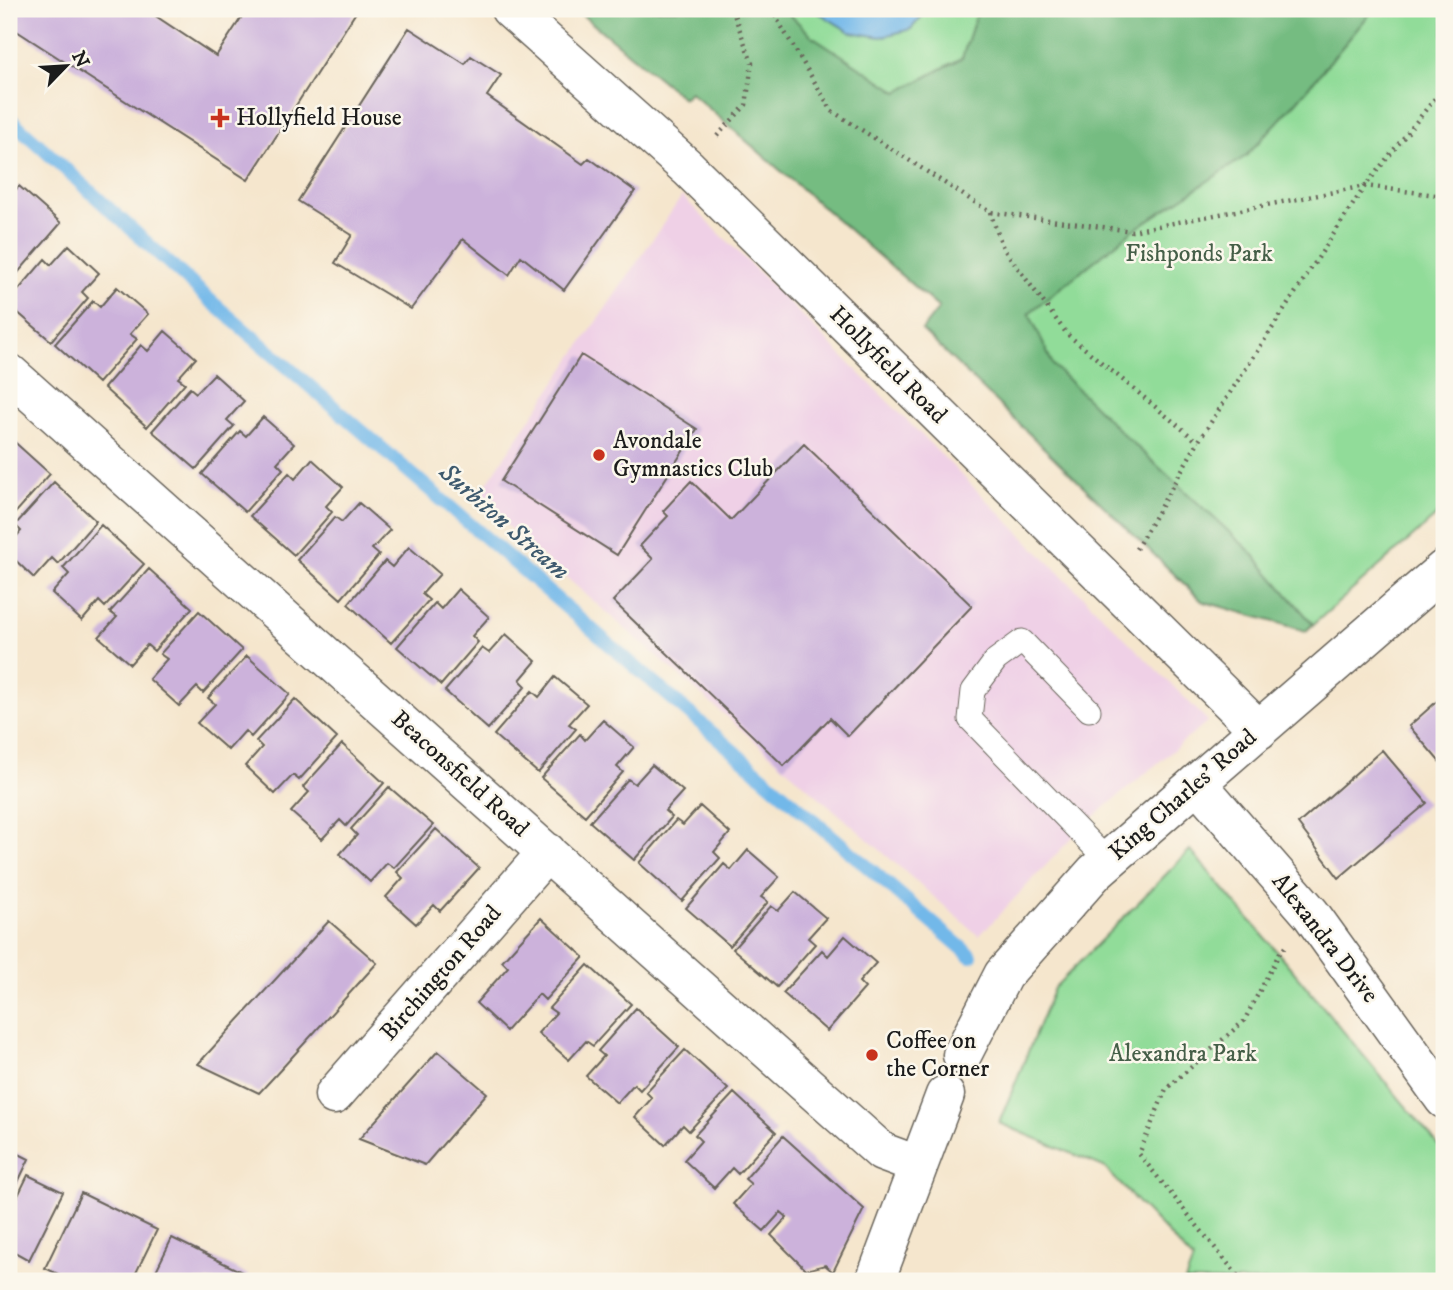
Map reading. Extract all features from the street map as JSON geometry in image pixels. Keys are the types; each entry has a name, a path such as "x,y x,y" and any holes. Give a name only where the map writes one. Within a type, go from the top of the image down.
{"street":[{"name":"Hollyfield Road","path":"510,9 688,168 1259,730"},
{"name":"Beaconsfield Road","path":"9,373 882,1152 917,1165"},
{"name":"King Charles' Road","path":"962,1055 1003,975 1095,872 1444,569"},
{"name":"Alexandra Drive","path":"1197,783 1311,914 1444,1099"},
{"name":"Birchington Road","path":"334,1095 547,852"},
{"path":"875,1281 944,1095"}],"lane":[{"path":"1089,710 1022,641 996,660 973,691 970,719 1108,861"}],"path":[{"path":"688,168 746,105 752,63 732,9"},
{"path":"771,9 832,111 990,212 1132,231 1365,186 1444,196"},
{"path":"1113,586 1198,442 1365,186 1444,88"},
{"path":"990,212 1003,248 1068,334 1198,442"},
{"path":"1242,1281 1139,1154 1166,1089 1244,1021 1279,954 1311,914"}],"shaded area":[{"path":"682,196 1208,721 1084,825 979,936 476,499"}],"green space":[{"name":"Fishponds Park","path":"575,9 1444,9 1444,509 1306,631 1202,601 922,330 939,308 690,92 683,98"},
{"path":"575,9 784,9 812,36 898,92 962,58 978,9 1374,9 1297,101 1246,156 1132,231 1029,313 1053,365 1124,435 1251,552 1313,624 1306,631 1202,601 922,330 939,308 690,92 683,98"},
{"name":"Alexandra Park","path":"1190,850 1444,1152 1444,1281 1185,1281 1193,1260 1104,1167 999,1123 1054,988"}],"water":[{"path":"816,9 928,9 911,29 881,37 850,32"}],"building":[{"name":"Hollyfield House","path":"9,9 145,9 216,56 247,9 358,9 248,180 9,26"},
{"path":"409,28 465,64 471,56 501,75 487,96 583,164 589,158 635,191 564,290 521,256 509,275 463,239 411,309 335,263 352,235 298,201"},
{"path":"19,186 61,223 9,283 9,197"},
{"path":"69,245 99,273 82,292 88,298 51,341 9,305 9,301 45,259 51,265"},
{"path":"117,287 148,314 130,334 137,339 98,383 55,344 93,301 100,307"},
{"path":"165,331 196,358 178,378 185,383 147,427 104,388 141,345 148,351"},
{"name":"Avondale Gymnastics Club","path":"581,355 697,429 617,555 501,481"},
{"path":"214,374 244,401 227,420 234,426 196,469 152,431 190,388 196,393"},
{"path":"263,417 294,444 277,463 283,469 245,512 202,474 240,431 246,436"},
{"path":"9,437 50,474 9,520"},
{"path":"804,444 972,606 848,736 830,718 784,766 613,601 653,559 640,546 668,516 663,511 691,481 731,520"},
{"path":"312,459 343,487 326,506 332,512 294,555 250,516 289,473 295,479"},
{"path":"54,482 96,521 58,564 52,558 34,578 9,554 9,545 21,531 15,525"},
{"path":"359,503 390,530 372,549 379,555 341,599 297,560 335,517 342,522"},
{"path":"101,525 144,564 105,607 99,601 82,621 52,593 69,574 63,568"},
{"path":"409,547 440,574 422,594 429,600 391,643 348,604 385,561 392,567"},
{"path":"149,569 192,608 154,651 147,645 130,664 99,637 117,617 110,612"},
{"path":"458,589 489,617 472,636 478,642 441,685 397,647 435,603 441,609"},
{"path":"199,611 242,650 203,693 197,687 179,706 149,679 167,659 160,654"},
{"path":"506,634 536,661 520,680 526,686 488,729 445,691 482,648 489,653"},
{"path":"247,656 290,694 251,737 245,731 228,750 197,723 215,704 208,698"},
{"path":"555,677 587,704 569,724 576,729 538,773 494,735 532,691 539,697"},
{"path":"1444,695 1444,767 1409,726"},
{"path":"295,699 337,738 299,780 293,775 275,794 245,766 262,747 256,741"},
{"path":"603,720 634,747 617,767 623,772 585,816 541,778 580,734 585,740"},
{"path":"342,744 384,783 346,826 340,820 322,839 291,812 309,792 303,787"},
{"path":"1382,750 1427,803 1339,878 1298,824"},
{"path":"652,765 683,791 665,811 672,817 634,860 590,822 628,779 635,784"},
{"path":"389,787 433,825 394,868 387,863 370,882 340,854 357,835 351,829"},
{"path":"700,806 730,833 714,852 720,858 682,901 639,863 676,820 683,825"},
{"path":"436,829 479,868 440,911 434,905 416,924 386,897 403,878 397,872"},
{"path":"748,850 779,877 761,897 768,902 730,946 686,908 724,864 731,870"},
{"path":"795,892 826,918 808,938 815,944 777,987 733,949 771,906 778,911"},
{"path":"541,918 584,957 545,1000 539,994 506,1031 476,1003 508,967 502,961"},
{"path":"329,921 377,963 283,1067 259,1093 198,1064"},
{"path":"845,936 876,963 859,982 865,988 827,1031 783,993 822,950 828,956"},
{"path":"588,965 631,1004 593,1046 586,1041 569,1060 538,1033 556,1013 549,1008"},
{"path":"636,1008 679,1047 640,1090 634,1084 617,1103 586,1076 604,1056 598,1051"},
{"path":"685,1050 728,1089 689,1131 683,1125 665,1145 635,1117 652,1098 646,1092"},
{"path":"438,1051 487,1093 425,1165 359,1139"},
{"path":"734,1093 776,1132 738,1174 732,1168 714,1188 684,1160 701,1141 695,1135"},
{"path":"783,1136 864,1209 833,1272 825,1265 806,1270 771,1235 787,1217 781,1212 764,1231 733,1204 751,1184 745,1179"},
{"path":"9,1149 29,1159 9,1201"},
{"path":"28,1175 63,1192 29,1260 9,1249 9,1214"},
{"path":"81,1193 157,1230 132,1281 73,1281 45,1268"},
{"path":"172,1238 248,1275 245,1281 151,1281"}],"waterway":[{"name":"Surbiton Stream","path":"9,118 212,302 971,956"}],"place":[{"name":"Hollyfield House","path":"220,118"},
{"name":"Avondale Gymnastics Club","path":"599,455"},
{"name":"Coffee on the Corner","path":"872,1055"}]}
